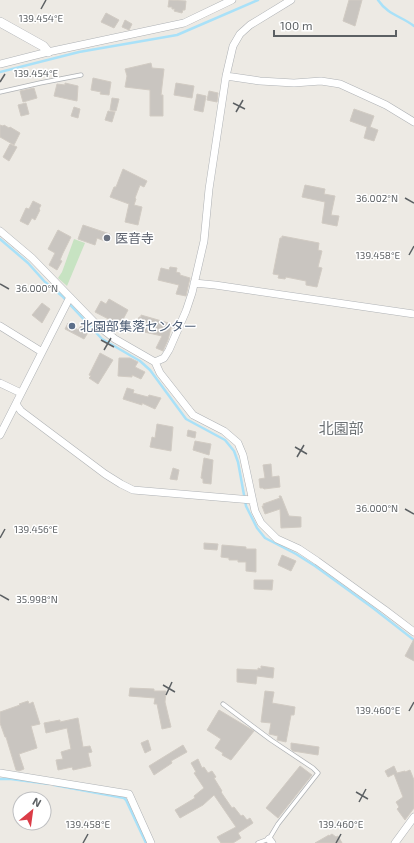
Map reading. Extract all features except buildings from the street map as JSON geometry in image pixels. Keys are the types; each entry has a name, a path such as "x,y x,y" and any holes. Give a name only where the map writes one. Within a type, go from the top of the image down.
{"street":[{"path":"0,64 48,52 184,23 232,0"},
{"path":"155,362 164,358 169,350 186,311 194,283 204,241 209,189 226,76 233,46 240,34 250,24 291,0"},
{"path":"0,22 43,46 48,52"},
{"path":"226,76 260,81 294,83 321,81 340,84 386,105 414,122"},
{"path":"0,231 32,258 96,324 115,339 155,362 160,373 193,415 224,431 238,442 243,455 255,511 261,523 277,539 299,549 317,561 414,632"},
{"path":"194,283 414,314"},
{"path":"0,435 70,297"},
{"path":"0,326 42,352"},
{"path":"0,383 21,393"},
{"path":"16,404 21,411 105,474 133,490 252,500"},
{"path":"0,773 129,794 151,843"},
{"path":"396,843 414,817"},
{"path":"408,826 414,831"}],"lane":[{"path":"0,92 81,75"},
{"path":"223,704 318,773 278,824 270,841 258,843"}],"green space":[{"path":"74,239 85,243 67,286 58,278 62,272"}],"waterway":[{"path":"0,72 79,52 177,35 258,0"},
{"path":"378,0 390,12 414,26"},
{"path":"0,239 28,263 45,282 62,296 102,339 140,361 150,370 186,419 225,440 234,451 238,462 246,506 257,528 265,538 315,566 414,640"},
{"path":"0,779 49,784"},
{"path":"54,785 124,798 146,843"}],"place":[{"name":"医音寺","path":"107,238"},
{"name":"北園部集落センター","path":"72,326"}],"district":[{"name":"北園部","path":"341,428"}]}
